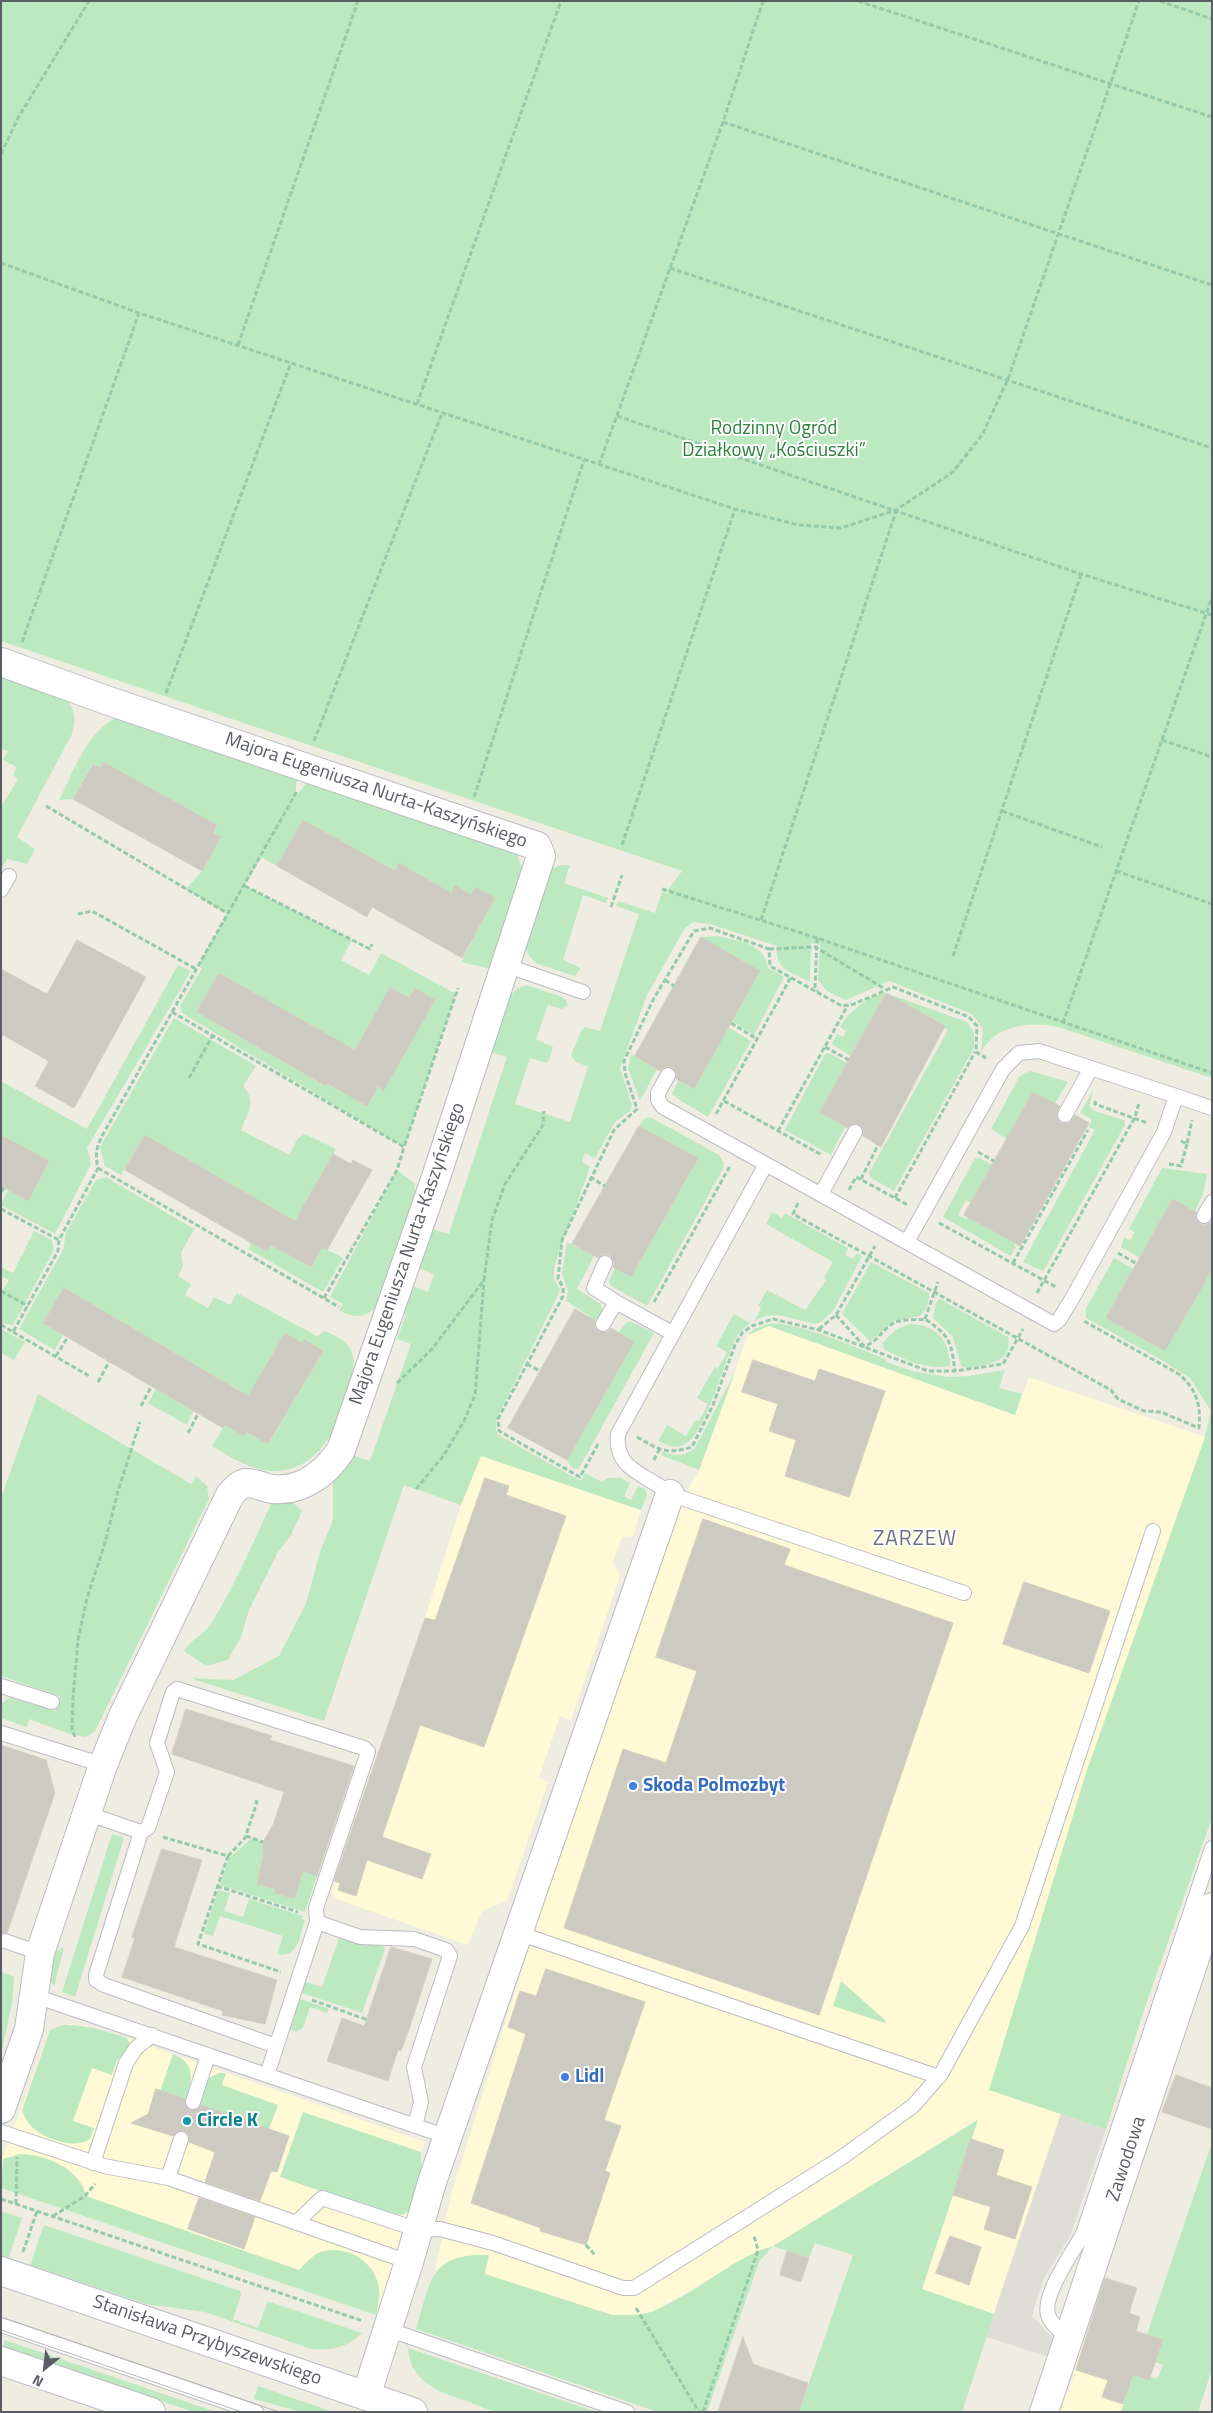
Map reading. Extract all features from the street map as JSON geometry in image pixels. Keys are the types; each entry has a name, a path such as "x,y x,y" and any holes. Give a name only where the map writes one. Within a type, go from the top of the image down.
{"street":[{"name":"Majora Eugeniusza Nurta-Kaszyńskiego","path":"4,2125 35,1996 40,1953 86,1814 123,1716 230,1495 237,1487 245,1483 271,1489 298,1486 317,1477 330,1466 341,1450 437,1171 541,856 537,846 158,717 11,654"},
{"path":"366,2396 448,2137 670,1494"},
{"name":"Zawodowa","path":"1044,2412 1212,1907"},
{"name":"Stanisława Przybyszewskiego","path":"11,2264 413,2412"},
{"path":"1,2360 151,2412"}],"lane":[{"path":"1,890 9,876"},
{"path":"504,965 583,992"},
{"path":"907,1242 1003,1068 1019,1053 1039,1051 1212,1108"},
{"path":"1066,1115 1091,1068"},
{"path":"668,1075 658,1093 658,1100 664,1107 1054,1324 1060,1320 1164,1132 1176,1096"},
{"path":"821,1194 855,1132"},
{"path":"766,1164 667,1331 618,1434 617,1449 624,1462 658,1483 670,1494 964,1593"},
{"path":"1204,1216 1212,1202"},
{"path":"605,1262 594,1288 667,1331"},
{"path":"603,1324 616,1302"},
{"path":"296,2223 322,2198 419,2230 440,2229 476,2238 623,2288 634,2288 841,2158 904,2114 939,2078 1022,1926 1152,1532"},
{"path":"1,1686 52,1702"},
{"path":"267,2075 317,1922 316,1908 368,1752 364,1748 177,1689 173,1692 157,1743 167,1772 148,1828 141,1832 96,1980 104,1985 276,2046"},
{"path":"1,1733 103,1766"},
{"path":"86,1814 141,1832"},
{"path":"1068,2338 1055,2327 1048,2315 1047,2306 1050,2292 1083,2234 1212,1848"},
{"path":"317,1922 360,1936 414,1939 446,1950 450,1956 414,2067 421,2102 415,2126"},
{"path":"518,1933 939,2078"},
{"path":"4,1941 40,1953"},
{"path":"35,1996 448,2137"},
{"path":"99,2164 126,2063 136,2048 152,2035"},
{"path":"193,2102 208,2055"},
{"path":"4,2125 99,2164 168,2178 409,2262"},
{"path":"168,2178 181,2139"},
{"path":"1,2325 256,2412"},
{"path":"387,2330 627,2412"}],"path":[{"path":"1,154 18,118 88,1"},
{"path":"238,345 358,1"},
{"path":"417,404 561,1"},
{"path":"599,465 723,122 763,1"},
{"path":"858,1 1212,117"},
{"path":"1,263 139,313 735,509 799,524 841,528 896,510 953,472 982,436 1008,380 1139,1"},
{"path":"1160,1 1212,18"},
{"path":"723,122 1212,285"},
{"path":"670,268 1212,448"},
{"path":"11,654 139,313"},
{"path":"158,717 291,363"},
{"path":"314,741 442,412"},
{"path":"617,416 1081,574 1212,615"},
{"path":"466,822 584,460"},
{"path":"622,845 735,509"},
{"path":"761,920 896,510"},
{"path":"953,956 1081,574"},
{"path":"1063,1023 1212,596"},
{"path":"1162,740 1212,757"},
{"path":"13,1332 58,1251 59,1240 98,1168 95,1155 97,1145 227,913 245,886 309,768"},
{"path":"46,806 227,913"},
{"path":"1002,811 1102,847"},
{"path":"1116,871 1212,904"},
{"path":"611,907 622,876"},
{"path":"245,886 370,949 372,944"},
{"path":"662,889 817,938 1212,1073"},
{"path":"78,914 92,911 196,969"},
{"path":"637,1109 625,1073 624,1061 636,1031 694,931 710,928 769,949 815,947 885,989"},
{"path":"817,938 815,947 815,986 818,992"},
{"path":"769,949 770,966 842,1006 893,987 969,1017 976,1026 976,1052 896,1198"},
{"path":"707,1131 791,977"},
{"path":"665,980 674,986"},
{"path":"324,1298 397,1170 458,988"},
{"path":"778,1131 848,1005"},
{"path":"172,1012 404,1148"},
{"path":"731,1023 757,1039"},
{"path":"189,1078 213,1035"},
{"path":"825,1047 849,1060"},
{"path":"976,1052 1003,1068"},
{"path":"637,1109 614,1130 562,1240 558,1279 563,1287 562,1296 498,1419 499,1431 580,1477 611,1421 660,1448 674,1453 692,1447 713,1404 742,1333 752,1326 773,1319 819,1330 928,1370 955,1371 1004,1364 1032,1312 1036,1295 1043,1280 1135,1117 1144,1086"},
{"path":"724,1101 824,1156 816,1172 849,1190 856,1177 861,1179 1084,1302 1079,1313 1083,1322 1179,1374 1188,1382 1197,1398 1200,1414 1199,1428 1161,1412 1144,1411 1118,1398 1111,1390 793,1214 798,1203 731,1164"},
{"path":"637,1109 644,1110"},
{"path":"416,1489 444,1456 464,1422 475,1395 484,1280 492,1220 505,1184 542,1125 544,1111"},
{"path":"1013,1263 1088,1130"},
{"path":"1162,1163 1181,1166 1187,1144"},
{"path":"861,1179 878,1145"},
{"path":"975,1150 994,1161"},
{"path":"667,1331 671,1312 654,1303 733,1159"},
{"path":"98,1168 339,1307"},
{"path":"590,1178 605,1186"},
{"path":"1,1192 4,1188"},
{"path":"1,1209 59,1240"},
{"path":"819,1330 836,1315 884,1230"},
{"path":"1114,1250 1137,1264"},
{"path":"924,1319 945,1264"},
{"path":"397,1383 432,1349 484,1280"},
{"path":"1,1291 28,1306"},
{"path":"836,1315 864,1346"},
{"path":"864,1346 873,1344 882,1333 896,1322 924,1319 944,1332 952,1348 955,1371"},
{"path":"1,1326 91,1377"},
{"path":"56,1356 68,1337"},
{"path":"98,1382 110,1362"},
{"path":"527,1364 540,1372"},
{"path":"141,1406 151,1386"},
{"path":"188,1432 198,1414"},
{"path":"84,1739 74,1736 72,1730 78,1640 87,1598 140,1422"},
{"path":"654,1461 660,1448"},
{"path":"253,1800 257,1802 246,1836 228,1856 198,1944 282,1972"},
{"path":"153,1812 160,1815 154,1834 228,1856"},
{"path":"246,1836 263,1842"},
{"path":"217,1886 302,1913"},
{"path":"294,1994 368,2020"},
{"path":"4,2125 17,2158 16,2204"},
{"path":"53,2217 85,2196 97,2180 99,2164"},
{"path":"1,2199 387,2330"},
{"path":"11,2264 37,2211"},
{"path":"703,2412 758,2250 749,2216"},
{"path":"586,2246 595,2255"},
{"path":"623,2288 699,2412"}],"shaded area":[{"path":"769,1326 1015,1415 1029,1377 1205,1437 989,2090 1061,2114 994,2314 922,2290 977,2120 773,2246 758,2250 707,2282 651,2312 633,2316 612,2315 484,2274 488,2255 464,2256 445,2263 435,2271 451,2195 532,1937 673,1516 699,1470 748,1335"},
{"path":"481,1456 641,1510 633,1536 622,1537 617,1550 613,1563 620,1576 571,1720 560,1716 539,1778 548,1782 507,1901 482,1911 468,1945 336,1899 332,1891 425,1618 461,1505"},
{"path":"70,2024 91,2027 127,2038 425,2142 421,2152 425,2176 376,2315 1,2188 1,2162 50,2030"},
{"path":"1061,2114 1106,2129 1071,2234 1043,2280 1032,2316 1053,2338 1054,2342 1049,2357 986,2337"},
{"path":"1075,2338 1139,2359 1121,2412 1053,2412 1057,2400 1068,2393 1074,2374 1069,2362"}],"green space":[{"name":"Rodzinny Ogród Działkowy „Kościuszki”","path":"1,1 1212,1 1212,1078 1055,1026 1034,1025 1014,1027 996,1036 981,1052 983,1029 972,1014 889,981 846,1000 827,991 818,980 820,945 811,943 810,982 791,973 781,965 778,960 777,946 713,925 694,922 685,928 647,995 620,1068 632,1105 630,1111 615,1122 595,1158 585,1153 582,1162 590,1167 554,1267 554,1279 560,1289 558,1295 496,1420 496,1432 500,1436 581,1481 585,1473 602,1482 608,1478 621,1478 630,1483 624,1496 631,1500 638,1486 645,1489 647,1495 641,1510 481,1456 461,1505 404,1485 324,1721 190,1678 233,1680 279,1656 306,1604 320,1552 333,1520 333,1477 351,1455 370,1461 411,1344 397,1339 406,1315 400,1312 410,1285 428,1292 434,1274 416,1267 429,1228 449,1234 507,1057 487,1051 506,1003 517,989 524,986 560,996 567,1002 568,1005 562,1009 548,1005 536,1039 553,1047 549,1060 546,1063 530,1058 515,1104 570,1122 588,1067 575,1061 571,1055 582,1029 585,1027 600,1031 639,914 616,906 618,901 655,913 662,892 671,894 667,891 682,871 1,641"},
{"path":"9,676 57,693 66,700 72,709 75,720 72,734 17,837 35,849 27,864 7,859 1,869 1,807 18,779 13,775 17,767 3,760 8,751 1,749 1,677"},
{"path":"115,718 132,719 297,778 295,797 311,778 507,845 517,855 523,871 491,969 461,962 495,898 475,887 471,895 455,886 451,893 400,864 395,871 303,820 277,866 261,857 245,886 352,940 341,960 369,975 381,953 456,994 404,1147 182,1013 180,1006 202,968 198,966 227,914 186,889 202,871 221,837 213,833 217,825 103,763 100,768 92,764 73,799 59,800 88,743 105,725","holes":["219,973 355,1050 390,987 409,998 415,988 435,1000 384,1089 378,1086 367,1106 331,1077 325,1086 197,1012"]},
{"path":"570,865 564,883 608,898 606,903 583,895 563,960 579,967 580,969 575,976 536,963 530,957 524,944 549,873 552,868"},
{"path":"718,936 749,944 756,948 762,953 768,968 784,977 754,1035 732,1021 760,971 701,937"},
{"path":"178,965 191,971 87,1148 91,1164 55,1234 1,1205 8,1190 28,1201 49,1161 1,1135 1,1081 87,1129"},
{"path":"886,993 967,1022 974,1033 974,1048 894,1191 870,1177 869,1173 948,1030"},
{"path":"886,993 851,1056 833,1045 832,1043 837,1034 843,1037 846,1031 840,1027 854,1010 872,997"},
{"path":"174,1018 256,1066 243,1086 250,1097 250,1108 241,1130 289,1155 298,1138 305,1134 336,1149 295,1221 145,1135 121,1175 105,1166 100,1147"},
{"path":"728,1027 751,1041 708,1117 672,1094 678,1081 694,1089"},
{"path":"829,1053 847,1063 820,1112 845,1127 831,1155 785,1130 825,1054"},
{"path":"631,1054 657,1069 640,1101 628,1068"},
{"path":"1031,1071 1068,1082 1052,1108 1044,1103 1046,1098 1033,1092 1007,1139 991,1129 1019,1077"},
{"path":"1094,1089 1089,1106 1094,1111 1124,1120 1125,1125 1043,1271 1023,1262 1095,1130 1089,1127 1092,1119 1080,1113"},
{"path":"650,1117 719,1155 724,1163 723,1169 647,1306 611,1286 609,1281 615,1268 631,1277 698,1158 639,1126 645,1118"},
{"path":"975,1158 980,1158 992,1165 971,1203 966,1200 958,1215 966,1219 968,1217 1015,1243 1014,1245 1016,1246 1011,1256 943,1217"},
{"path":"1162,1168 1207,1174 1203,1194 1195,1211 1173,1199 1140,1258 1121,1247 1124,1237 1130,1240 1135,1232 1129,1229"},
{"path":"397,1170 414,1183 416,1193 379,1304 370,1312 361,1316 345,1313 339,1310 343,1304 330,1297"},
{"path":"106,1177 194,1229 181,1253 183,1266 178,1276 191,1284 185,1295 208,1308 214,1297 230,1305 237,1293 317,1336 325,1331 348,1345 352,1352 354,1365 344,1408 323,1446 303,1464 290,1469 269,1471 239,1462 212,1446 225,1425 244,1436 247,1432 269,1444 323,1351 304,1340 302,1343 285,1333 246,1401 242,1392 64,1288 43,1323 63,1335 55,1350 19,1329 63,1250 66,1233 96,1180"},
{"path":"772,1212 782,1218 785,1213 848,1248 845,1255 853,1259 857,1253 862,1256 833,1311 821,1322 815,1324 779,1315 765,1316 754,1321 761,1308 758,1306 767,1290 805,1310 826,1280 824,1278 833,1262 766,1224"},
{"path":"34,1231 52,1240 54,1250 13,1325 1,1323 1,1293 9,1280 1,1276 1,1267 13,1273"},
{"path":"276,1236 291,1256 311,1267 322,1247 343,1258 323,1292 248,1249 252,1243 267,1252"},
{"path":"567,1242 594,1256 577,1289 601,1304 603,1314 599,1322 566,1301 568,1291 562,1274"},
{"path":"1114,1258 1134,1269 1106,1318 1165,1351 1212,1270 1212,1818 1145,2007 1106,2129 989,2090 1086,1773 1205,1437 1211,1411 1190,1378 1086,1318 1085,1310"},
{"path":"871,1262 929,1293 929,1296 926,1309 920,1316 894,1321 870,1341 842,1314"},
{"path":"940,1299 1008,1337 1008,1351 1005,1355 989,1364 969,1368 961,1366 953,1337 933,1318 936,1302"},
{"path":"734,1314 750,1323 737,1336 732,1346 714,1396 699,1428 691,1439 683,1445 676,1447 658,1441 667,1425 686,1436 695,1420 699,1421 708,1404 697,1398 715,1367 718,1368 727,1352 716,1346"},
{"path":"627,1322 632,1322 654,1333 579,1468 576,1469 570,1466 567,1460 633,1342 618,1333"},
{"path":"768,1324 793,1326 843,1342 886,1359 886,1362 912,1371 948,1377 969,1376 1005,1370 999,1388 1022,1394 1015,1415 769,1326 748,1335 754,1329"},
{"path":"910,1324 928,1327 940,1336 948,1349 950,1366 933,1367 916,1363 884,1349 882,1343 895,1330"},
{"path":"1,1329 25,1342 14,1360 1,1353"},
{"path":"735,1372 699,1470 661,1455 663,1452 676,1455 683,1454 695,1448"},
{"path":"156,1389 193,1411 187,1425 148,1403"},
{"path":"38,1394 191,1484 196,1476 207,1486 209,1499 95,1731 86,1737 67,1733 29,1719 27,1727 1,1718 1,1704 10,1697 55,1711 60,1696 1,1676 1,1498"},
{"path":"290,1500 302,1511 291,1535 278,1552 249,1610 241,1637 228,1660 206,1666 184,1651 190,1643 208,1628 220,1609 272,1502"},
{"path":"112,1834 124,1838 75,1997 62,1992"},
{"path":"251,1839 263,1842 264,1854 257,1884 275,1889 274,1893 295,1899 303,1871 317,1875 305,1912 220,1885 229,1858"},
{"path":"218,1890 230,1893 224,1911 243,1917 249,1899 303,1916 302,1919 305,1920 297,1945 290,1953 284,1955 277,1954 283,1936 220,1916 213,1936 204,1934"},
{"path":"339,1938 363,1945 381,1943 385,1949 362,2013 302,1993 306,1982 322,1987"},
{"path":"64,1947 54,1987 49,1977 53,1953"},
{"path":"1,1972 14,1977 12,2004 1,2054"},
{"path":"841,1981 886,2021 885,2023 833,2006"},
{"path":"300,1999 329,2009 327,2013 310,2007 303,2028 296,2032 290,2029"},
{"path":"63,2025 87,2027 103,2031 127,2038 130,2044 117,2061 112,2075 92,2068 73,2121 94,2128 90,2139 76,2143 60,2142 44,2135 32,2127 22,2110 50,2030"},
{"path":"173,2054 186,2062 191,2073 190,2086 185,2100 160,2091"},
{"path":"219,2073 226,2073 222,2085 278,2105 269,2129 199,2104 209,2078"},
{"path":"303,2112 421,2152 422,2168 414,2207 403,2215 383,2213 280,2177"},
{"path":"978,2120 922,2289 994,2314 962,2412 799,2412 853,2255 815,2243 809,2258 773,2246"},
{"path":"1212,2142 1212,2369 1198,2412 1121,2412 1133,2375 1149,2380 1150,2377 1157,2379 1163,2365 1155,2362 1163,2340 1147,2334"},
{"path":"20,2154 51,2160 60,2165 77,2178 83,2186 86,2196 299,2270 320,2252 333,2250 351,2254 366,2264 377,2279 379,2295 376,2315 1,2188 3,2159"},
{"path":"1,2211 22,2218 8,2260 1,2257"},
{"path":"44,2225 240,2291 241,2295 233,2319 258,2328 267,2303 270,2302 362,2333 351,2342 339,2347 311,2349 205,2312 146,2304 30,2265"},
{"path":"773,2246 759,2262 707,2412 658,2412 416,2329 430,2284 443,2265 454,2259 489,2255 485,2274 612,2315 631,2315 651,2312 667,2305 726,2268"},
{"path":"5,2340 216,2412 194,2412 3,2347"},
{"path":"408,2348 596,2412 499,2412 488,2409 448,2395 429,2385 414,2370"},
{"path":"258,2386 333,2412 301,2412 254,2399"}],"building":[{"path":"103,762 217,825 213,833 221,837 202,871 73,799 93,764 100,768"},
{"path":"303,820 395,871 399,863 451,893 455,885 471,895 475,887 495,898 462,958 372,907 367,917 277,866"},
{"path":"701,937 760,971 694,1089 676,1079 677,1074 673,1068 667,1066 660,1071 635,1056"},
{"path":"77,940 146,977 74,1108 35,1086 49,1061 1,1034 1,969 47,994"},
{"path":"219,973 355,1050 390,987 409,998 415,988 435,1000 384,1090 378,1086 367,1106 327,1083 326,1086 197,1012"},
{"path":"886,993 945,1026 881,1147 863,1136 864,1131 860,1125 854,1123 847,1128 820,1112"},
{"path":"1033,1092 1060,1106 1056,1116 1061,1123 1069,1123 1075,1115 1089,1123 1020,1246 964,1215"},
{"path":"639,1126 698,1158 631,1277 613,1267 614,1262 609,1255 604,1254 598,1258 572,1244"},
{"path":"1,1135 49,1161 28,1201 1,1186"},
{"path":"145,1135 295,1221 333,1154 351,1164 353,1160 372,1170 327,1250 322,1247 311,1267 271,1245 267,1252 125,1170"},
{"path":"1173,1199 1196,1212 1196,1220 1200,1224 1205,1225 1212,1221 1212,1270 1165,1351 1106,1318"},
{"path":"64,1288 248,1396 285,1333 302,1343 304,1339 323,1351 268,1444 247,1432 244,1436 225,1425 223,1428 43,1323"},
{"path":"575,1309 595,1320 595,1328 599,1332 607,1332 611,1328 634,1342 567,1460 508,1428"},
{"path":"753,1360 815,1381 819,1369 885,1391 849,1497 785,1476 796,1440 769,1431 778,1404 742,1392"},
{"path":"485,1478 509,1486 506,1495 566,1516 484,1747 420,1725 382,1837 431,1854 422,1879 367,1860 356,1896 338,1890 340,1883 334,1881 425,1618 435,1620"},
{"path":"703,1519 790,1549 784,1565 953,1623 819,2015 564,1928 623,1749 666,1763 697,1671 656,1657"},
{"path":"1024,1582 1110,1611 1089,1673 1003,1644"},
{"path":"186,1709 272,1736 270,1740 354,1766 317,1876 303,1871 295,1899 274,1893 275,1889 257,1884 263,1856 263,1842 273,1825 284,1792 172,1754"},
{"path":"1,1745 46,1760 55,1793 7,1933 1,1933"},
{"path":"162,1849 202,1860 174,1947 277,1980 265,2024 222,2015 223,2011 122,1977 135,1938 132,1937"},
{"path":"391,1947 432,1959 408,2032 401,2051 398,2050 388,2081 327,2061 342,2018 364,2026"},
{"name":"Lidl","path":"546,1969 645,2002 604,2120 621,2126 605,2171 610,2173 586,2245 540,2231 541,2228 471,2203 526,2034 508,2027 520,1991 536,1996"},
{"path":"1176,2075 1212,2088 1212,2129 1162,2112"},
{"path":"156,2089 185,2099 185,2104 190,2110 195,2110 201,2105 289,2136 277,2172 271,2171 260,2201 205,2182 215,2152 189,2142 189,2137 184,2131 179,2131 173,2136 131,2123 148,2114"},
{"path":"971,2139 1004,2150 996,2175 1032,2187 1015,2239 984,2229 991,2207 953,2195"},
{"path":"199,2198 255,2217 244,2249 188,2229"},
{"path":"950,2236 981,2247 969,2285 936,2273"},
{"path":"787,2251 809,2258 801,2282 780,2275"},
{"path":"1105,2278 1137,2288 1129,2313 1140,2317 1136,2331 1163,2340 1149,2380 1133,2375 1123,2404 1102,2397 1108,2380 1076,2370"},
{"path":"743,2337 753,2364 808,2383 799,2412 718,2412"}],"tram line":[{"path":"1,2317 279,2412"},
{"path":"1,2330 242,2412"}],"place":[{"name":"Skoda Polmozbyt","path":"633,1786"},
{"name":"Lidl","path":"565,2077"},
{"name":"Circle K","path":"187,2121"}],"district":[{"name":"ZARZEW","path":"915,1540"}]}
